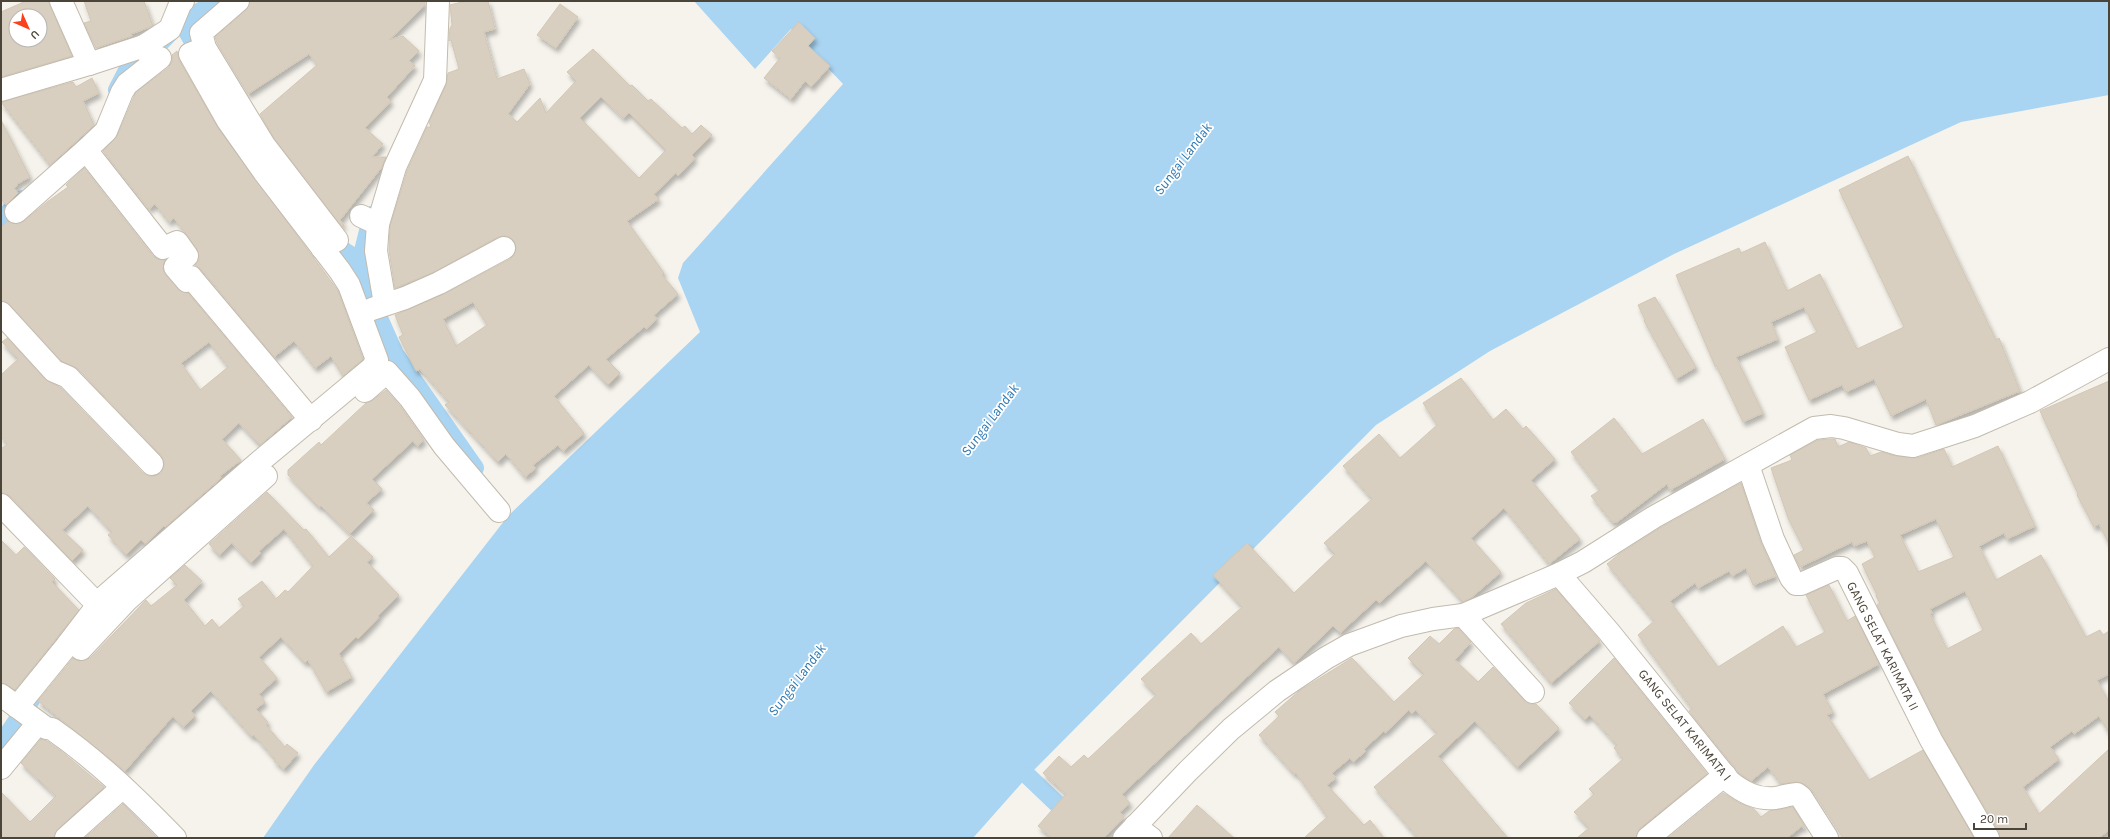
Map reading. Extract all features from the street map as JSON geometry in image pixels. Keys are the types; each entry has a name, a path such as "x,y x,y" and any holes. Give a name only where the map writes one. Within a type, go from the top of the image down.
{"street":[{"path":"61,1 88,64"},
{"path":"16,212 86,150 106,130 122,92 127,84 153,55 170,28 181,1"},
{"path":"238,1 201,33 198,51 228,121 258,149 330,244 340,271 349,285 358,314 382,366 410,398 444,446 499,511"},
{"path":"385,304 370,220 435,80 438,1"},
{"path":"1,90 88,64 153,55"},
{"path":"86,150 164,248 176,242 187,256 175,267 187,281 191,277 311,420"},
{"path":"358,314 405,298 439,283 504,248"},
{"path":"1,313 54,371 68,377 152,464"},
{"path":"1137,834 1187,772 1231,729 1277,691 1326,658 1349,645 1394,629 1433,619 1464,615 1559,574 1583,562 1654,517 1814,428 1831,426 1844,428 1898,444 1913,446 1975,426 2030,402 2109,359"},
{"path":"263,469 311,420 372,368 382,366"},
{"path":"50,676 65,648 92,611 183,539 382,366"},
{"name":"GANG SELAT KARIMATA II","path":"1748,465 1773,539 1791,578 1796,584 1801,584 1837,568 1842,568 1847,573 1931,740 1988,838"},
{"path":"1,505 92,611"},
{"path":"1,526 92,611"},
{"path":"1,768 22,711 50,676 183,539"},
{"name":"GANG SELAT KARIMATA I","path":"1559,574 1609,632 1725,775 1744,792 1757,797 1773,798 1797,794 1801,797 1827,838"},
{"path":"1464,615 1533,692"},
{"path":"22,711 46,728 52,729 86,753 175,838"},
{"path":"1648,838 1725,775"},
{"path":"66,838 123,787"}],"water":[{"name":"Sungai Landak","path":"694,1 2109,1 2109,95 1961,122 1674,254 1490,351 1376,425 1028,776 973,838 263,838 314,765 508,516 700,332 678,278 683,263 843,84 791,29 755,69"}],"building":[{"path":"26,1 48,1 72,56 1,77 1,12 8,9 8,48 48,48 48,8 10,8"},
{"path":"84,1 144,1 153,26 131,34 132,36 96,48 84,23 91,21"},
{"path":"250,1 425,1 425,5 389,40 403,36 419,51 409,61 415,66 387,97 391,101 365,128 383,144 372,157 386,157 382,167 340,220 344,225 342,227 274,138 260,114 317,65 309,54 248,94 217,43 215,37 246,10"},
{"path":"466,1 488,1 495,29 484,32 497,79 524,69 530,84 508,114 517,122 540,98 546,113 576,81 567,72 593,49 630,86 632,85 648,101 651,99 682,128 685,126 692,134 701,125 712,135 692,155 695,158 678,176 676,173 654,194 659,199 627,221 664,273 662,275 678,294 654,315 657,319 646,329 644,327 606,359 620,373 608,385 589,365 554,396 584,433 563,451 558,445 533,465 536,468 525,477 506,454 498,462 445,405 449,402 420,369 416,371 399,337 403,335 395,315 444,294 510,259 514,255 516,249 515,242 511,238 505,236 498,237 434,272 395,288 389,250 390,226 407,171 427,127 431,127 429,122 446,85 448,73 459,69 451,40 449,41 450,28 452,25 450,5","holes":["601,97 623,118 629,113 666,150 639,178 580,118","473,302 487,325 456,346 443,319"]},
{"path":"560,4 578,17 556,48 537,35"},
{"path":"799,22 815,38 808,46 830,66 811,87 805,81 791,99 764,78 780,58 772,51"},
{"path":"177,51 179,60 218,128 338,291 363,359 343,376 331,356 315,368 294,341 274,357 201,269 195,265 199,260 197,249 174,218 169,222 155,204 149,209 103,151 117,136 136,92 168,68 172,62 172,55"},
{"path":"92,78 99,93 83,101 94,125 50,165 1,102 73,82 76,87"},
{"path":"1,120 30,177 17,184 18,185 14,188 18,193 6,205 1,199"},
{"path":"1908,156 1996,340 1999,338 2020,391 1936,425 1926,399 1891,416 1874,379 1846,392 1842,385 1809,400 1785,347 1817,332 1804,307 1771,322 1778,339 1736,357 1763,413 1743,422 1716,365 1715,366 1676,275 1739,248 1741,253 1765,242 1787,291 1820,274 1857,349 1904,327 1839,190"},
{"path":"84,168 153,256 158,259 165,260 163,269 166,275 178,289 188,293 292,417 260,445 239,423 222,439 241,460 220,476 221,478 145,544 141,540 126,555 108,535 112,532 88,506 62,530 83,550 72,561 10,496 1,493 1,449 7,444 1,437 1,375 18,359 2,342 7,338 45,379 61,388 143,473 149,476 155,476 161,473 164,467 164,461 161,455 77,368 61,361 10,305 1,301 1,227 8,221 18,224 24,221 68,187 66,185","holes":["209,342 228,367 200,390 181,363"]},
{"path":"1655,297 1696,367 1676,379 1644,321 1645,320 1638,305"},
{"path":"1461,378 1493,420 1506,409 1523,429 1526,426 1555,459 1531,480 1580,539 1549,564 1504,508 1471,538 1501,572 1472,597 1463,602 1426,561 1379,603 1376,600 1340,633 1333,626 1294,663 1279,647 1122,794 1130,803 1120,812 1124,817 1104,838 1052,838 1038,826 1066,794 1043,773 1059,756 1071,767 1084,755 1088,759 1156,695 1141,679 1191,633 1201,644 1242,607 1213,575 1247,543 1294,593 1335,554 1324,543 1372,499 1343,466 1379,434 1400,458 1437,425 1423,403"},
{"path":"2109,381 2109,544 2099,524 2094,527 2077,495 2078,494 2040,411"},
{"path":"386,390 400,406 424,440 417,446 413,441 372,479 382,489 366,503 374,510 350,534 321,506 319,507 288,475 288,470 319,442 321,445 366,403 373,400"},
{"path":"1614,418 1642,454 1703,419 1725,459 1670,490 1667,484 1617,522 1612,522 1591,496 1600,490 1571,452"},
{"path":"1835,439 1838,447 1849,442 1866,448 1870,456 1881,452 1896,456 1917,458 1944,449 1952,467 1998,446 2035,526 2007,539 2004,533 1979,546 1996,580 2041,555 2086,637 2100,630 2103,635 2109,631 2109,674 2097,680 2109,702 2109,733 2099,716 2074,734 2072,731 2050,747 2059,759 2023,787 2039,814 2109,749 2109,830 2099,838 2000,838 1999,832 1944,738 1877,605 1880,603 1862,564 1875,557 1867,541 1854,546 1852,542 1800,567 1794,555 1804,550 1788,518 1771,468 1792,460 1790,455 1818,440","holes":["1936,519 1954,557 1918,572 1900,535","1965,591 1983,630 1947,649 1930,614 1932,613 1930,609"]},
{"path":"1741,483 1761,543 1776,576 1753,585 1746,568 1732,576 1729,571 1698,588 1695,583 1670,601 1718,667 1783,626 1796,647 1825,632 1806,595 1829,585 1847,621 1855,616 1879,664 1823,694 1833,712 1827,715 1869,780 1923,750 1974,838 1843,838 1812,790 1804,784 1796,782 1781,784 1768,767 1751,781 1739,773 1689,711 1692,709 1638,635 1654,621 1607,564 1619,554 1660,528"},
{"path":"267,492 304,530 306,529 329,557 351,536 373,557 367,562 399,595 358,639 356,637 339,654 352,677 326,692 308,660 305,663 281,637 259,657 277,678 259,694 265,702 256,709 268,722 266,725 285,747 287,744 298,753 284,769 274,761 275,759 254,735 252,737 211,691 191,711 195,716 183,727 173,716 125,771 38,701 73,658 79,661 90,658 146,600 151,606 177,585 170,578 185,565 202,581 184,600 205,626 212,619 219,628 244,606 238,599 262,581 276,599 285,590 288,592 313,566 284,529 259,551 261,553 251,563 232,543 219,555 209,544"},
{"path":"1,540 16,555 24,547 55,579 52,582 79,610 15,690 1,683"},
{"path":"1556,589 1600,641 1551,683 1501,624 1526,603"},
{"path":"1458,628 1471,642 1455,660 1478,682 1493,667 1524,700 1530,704 1536,704 1559,728 1517,767 1475,721 1438,756 1508,838 1418,838 1374,787 1437,733 1416,710 1412,714 1409,710 1385,733 1384,731 1364,749 1366,751 1353,762 1350,758 1332,773 1336,778 1327,785 1364,825 1370,820 1384,838 1304,838 1327,817 1296,773 1294,774 1259,735 1279,716 1275,712 1299,691 1352,658 1394,702 1424,674 1408,658 1430,636 1439,644 1454,629"},
{"path":"1614,658 1707,774 1640,828 1636,838 1577,838 1589,828 1574,812 1594,794 1589,789 1623,759 1614,748 1617,745 1590,715 1585,720 1569,703"},
{"path":"41,739 47,741 61,751 104,787 58,829 54,838 1,838 1,792 30,822 56,796 21,763"},
{"path":"1723,793 1739,803 1754,809 1761,817 1769,811 1793,807 1805,827 1803,828 1802,826 1787,838 1668,838"},
{"path":"123,804 157,838 85,838"},
{"path":"1197,805 1234,838 1168,838"}],"waterway":[{"path":"117,90 133,59 146,58 181,21 220,1"},
{"path":"181,21 203,59"},
{"path":"1,225 8,213 22,199"},
{"path":"372,215 358,271 395,354 475,468"},
{"path":"325,234 335,245 360,261"},
{"path":"1,744 31,700"},
{"path":"1028,776 1093,838"}]}
